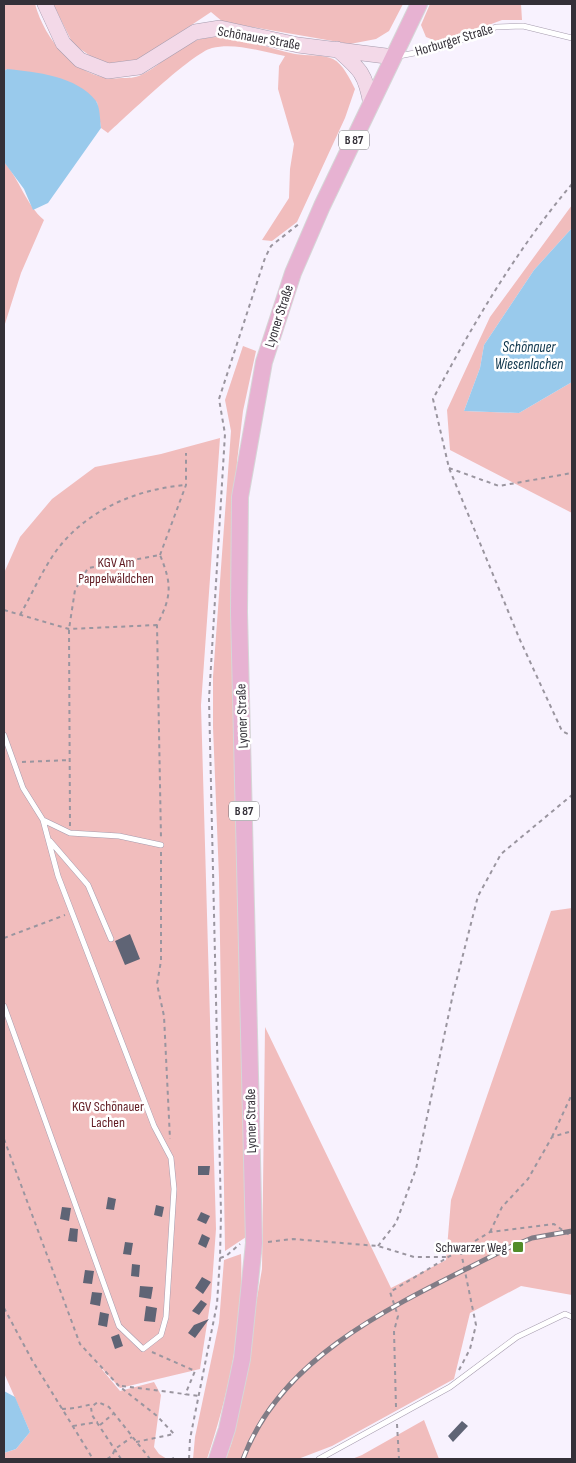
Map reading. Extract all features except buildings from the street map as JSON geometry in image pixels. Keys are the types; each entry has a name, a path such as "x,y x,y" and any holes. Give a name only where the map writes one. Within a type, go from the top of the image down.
{"main road":[{"name":"Lyoner Straße","path":"217,1459 227,1429 242,1359 254,1243 238,612 240,497 264,362 290,282 322,206 419,4"}],"street":[{"name":"Schönauer Straße","path":"45,4 63,43 80,60 108,71 139,67 195,32 220,28 298,45 394,57"},
{"path":"338,49 357,67 368,82 371,105"}],"lane":[{"name":"Horburger Straße","path":"394,57 440,48 496,27 523,26 572,38"},
{"path":"4,735 23,788 43,820 61,885 154,1126 171,1158 174,1189 166,1317 162,1335 143,1349 119,1326 4,1006"},
{"path":"43,820 70,833 119,836 161,845"},
{"path":"49,840 88,886 111,939"},
{"path":"319,1459 450,1387 517,1337 565,1314 572,1317"}],"path":[{"path":"572,184 545,215 471,328 433,399 449,468 531,665 562,731 572,736"},
{"path":"189,1459 190,1439 217,1304 220,1258 209,698 225,434 219,399 265,258 271,246 302,221"},
{"path":"171,1158 164,1016 157,984 161,961 161,845 157,625 167,607 170,579 160,555 186,484 186,453"},
{"path":"449,468 499,486 572,473"},
{"path":"20,615 53,556 76,528 115,502 159,487 186,484"},
{"path":"70,833 69,629 75,590 88,568 160,555"},
{"path":"4,610 69,629 157,625"},
{"path":"13,762 70,760"},
{"path":"378,1246 396,1223 416,1169 453,994 478,896 501,854 572,796"},
{"path":"4,938 62,917"},
{"path":"490,1232 502,1207 528,1179 552,1136 572,1094"},
{"path":"552,1136 572,1131"},
{"path":"4,1139 80,1344 120,1386 158,1416 174,1434 136,1442"},
{"path":"399,1459 394,1331 398,1316 390,1292 490,1232 554,1224 572,1236"},
{"path":"263,1243 293,1239 378,1246 414,1257 451,1257"},
{"path":"220,1258 245,1242"},
{"path":"450,1387 470,1349 476,1325 461,1251"},
{"path":"4,1308 93,1459"},
{"path":"143,1349 195,1372 185,1395"},
{"path":"120,1386 200,1396"},
{"path":"62,1409 103,1403 150,1459"},
{"path":"93,1404 91,1411 121,1459"},
{"path":"100,1425 113,1414"},
{"path":"73,1426 98,1422"},
{"path":"107,1459 112,1456 115,1449 132,1437"}],"green space":[{"path":"4,4 35,4 47,32 66,57 92,74 107,78 139,76 181,48 197,40 217,37 240,40 295,54 324,56 337,61 346,72 355,89 345,118 297,222 272,241 262,240 289,198 290,169 294,144 278,89 279,66 285,56 230,46 212,48 203,52 175,73 108,133 101,128 97,102 7,69 4,71"},
{"path":"53,4 403,4 389,31 376,39 350,44 223,22 211,12 139,60 102,64 73,44"},
{"path":"430,4 521,4 522,20 502,20 441,43 426,37 421,25"},
{"path":"4,162 32,207 44,220 21,273 4,327"},
{"path":"572,205 572,228 534,270 484,345 480,368 464,411 519,413 572,382 572,513 450,450 447,410 490,317"},
{"path":"243,346 256,351 243,411 237,462 233,549 246,1237 225,1251 219,877 213,677 231,431 225,400"},
{"name":"KGV Schönauer Lachen","path":"220,438 201,705 216,1229 211,1298 200,1369 120,1388 95,1361 120,1391 154,1382 161,1395 154,1447 159,1454 167,1459 4,1459 4,1453 16,1449 30,1432 4,1373 4,573 20,537 52,499 95,467 161,454"},
{"path":"572,908 572,1295 521,1286 470,1313 454,1379 332,1446 298,1459 226,1459 232,1442 262,1269 265,1027 391,1288 446,1260 451,1200 551,911"},
{"path":"241,1254 240,1306 228,1384 207,1459 193,1459 195,1437 219,1323 224,1260"},
{"path":"424,1420 439,1459 352,1459 362,1455"}],"water":[{"path":"7,69 43,74 67,81 88,93 96,101 99,110 101,128 48,203 33,210 24,189 4,162 4,71"},
{"name":"Schönauer Wiesenlachen","path":"572,228 572,382 519,413 464,411 480,368 484,345 534,270"},
{"path":"4,1391 15,1397 30,1432 16,1449 4,1453"}],"railway":[{"path":"243,1459 262,1420 288,1386 320,1356 356,1330 394,1307 510,1247 532,1238 572,1231"}],"place":[{"name":"Schwarzer Weg","path":"518,1247"}],"park label":[{"name":"KGV Am Pappelwäldchen","path":"116,570"}]}
